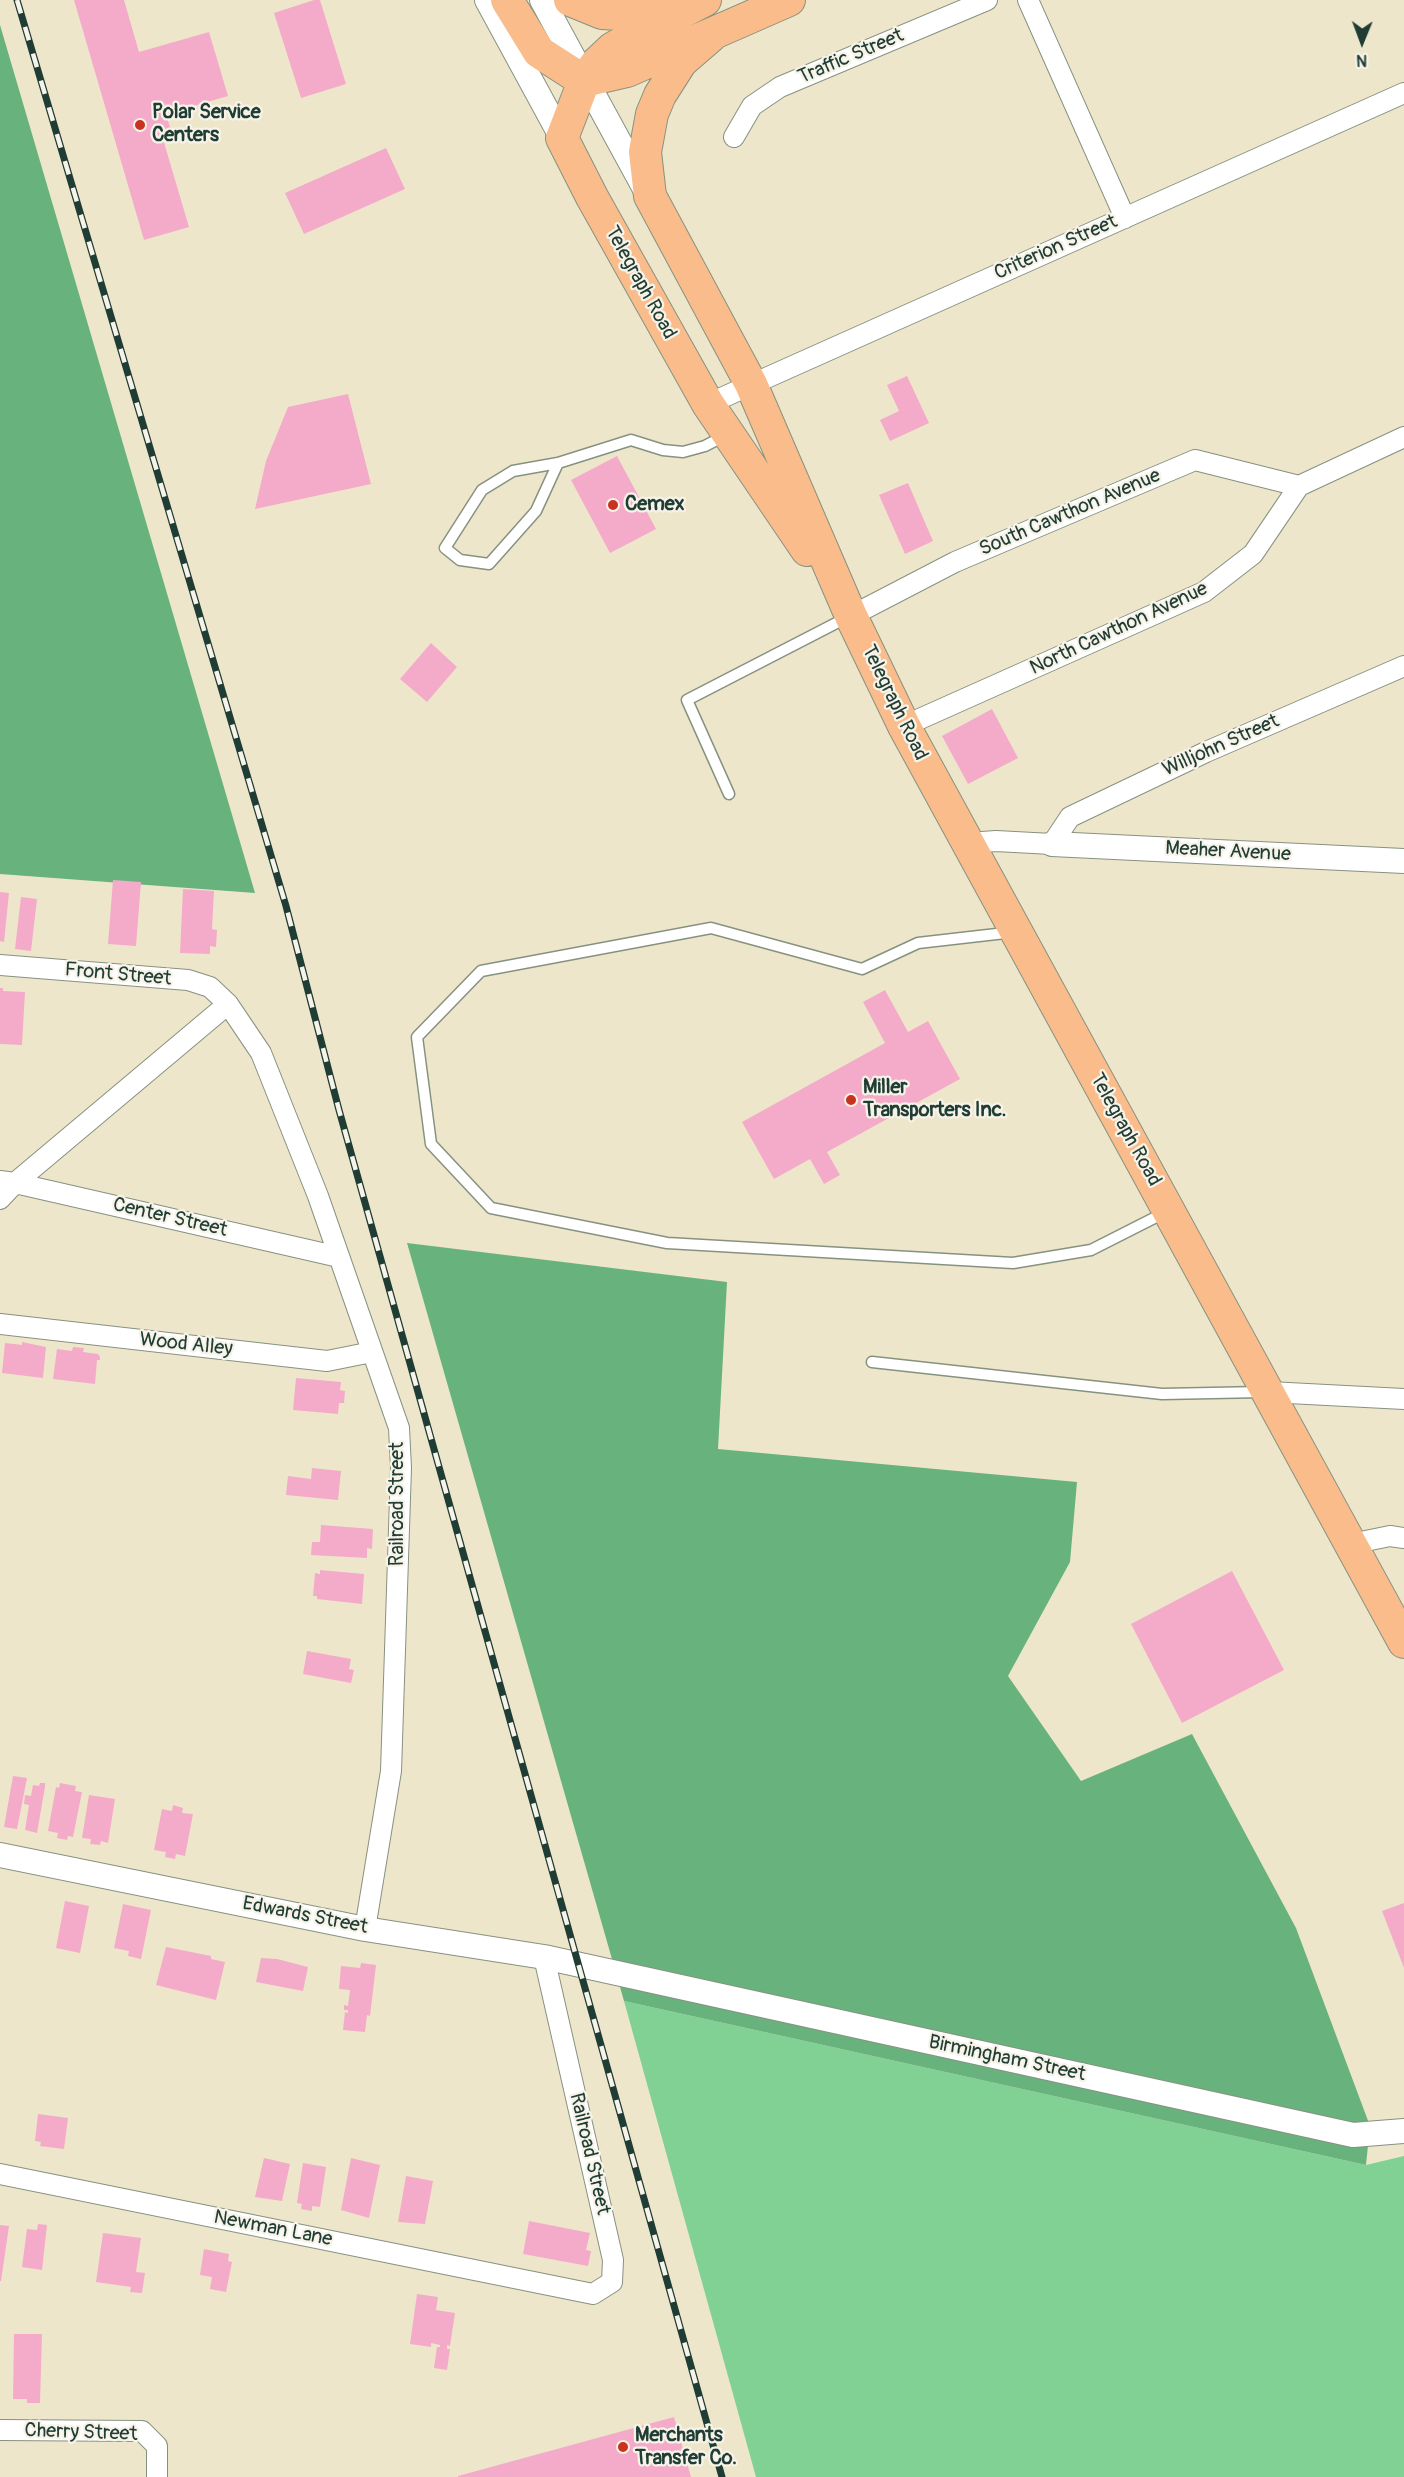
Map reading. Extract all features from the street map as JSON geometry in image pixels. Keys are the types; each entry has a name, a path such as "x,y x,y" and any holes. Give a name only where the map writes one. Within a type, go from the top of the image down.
{"main road":[{"path":"507,0 538,52 585,81 627,71 789,0"},
{"path":"570,0 602,13 638,15 701,2"},
{"path":"562,138 585,81 596,64 613,48 701,2"},
{"path":"650,196 645,152 652,114 660,95 681,62 711,36"},
{"name":"Telegraph Road","path":"562,138 708,404 851,616"},
{"name":"Telegraph Road","path":"650,196 750,384 851,616 904,726 1404,1642"}],"street":[{"name":"Telegraph Road","path":"487,0 562,138"},
{"name":"Telegraph Road","path":"542,0 650,196"},
{"name":"Traffic Street","path":"734,137 752,106 780,87 987,0"},
{"path":"1028,0 1125,218"},
{"name":"Criterion Street","path":"708,404 1404,93"},
{"path":"1299,486 1404,437"},
{"name":"South Cawthon Avenue","path":"851,616 955,562 1195,460 1299,486"},
{"name":"North Cawthon Avenue","path":"904,726 1204,592 1254,554 1299,486"},
{"name":"Willjohn Street","path":"1052,844 1070,817 1206,752 1404,666"},
{"path":"968,843 996,841 1052,844"},
{"name":"Meaher Avenue","path":"1052,844 1404,861"},
{"name":"Front Street","path":"0,965 188,980 210,987 228,1004"},
{"path":"0,1199 7,1182 228,1004"},
{"name":"Railroad Street","path":"228,1004 261,1053 318,1196 399,1428 401,1468 391,1771 365,1929"},
{"name":"Center Street","path":"7,1182 339,1257"},
{"name":"Wood Alley","path":"0,1324 327,1361 372,1352"},
{"path":"1269,1392 1404,1399"},
{"path":"1351,1544 1390,1536 1404,1538"},
{"name":"Edwards Street","path":"0,1855 365,1929 544,1957 611,1972"},
{"name":"Railroad Street","path":"544,1957 614,2260 612,2282 592,2294 546,2285"},
{"name":"Birmingham Street","path":"611,1972 1353,2134 1404,2131"},
{"name":"Newman Lane","path":"0,2174 546,2285"},
{"name":"Cherry Street","path":"0,2430 142,2432 157,2446 157,2477"}],"lane":[{"path":"558,463 536,511 489,564 460,560 445,548 482,490 513,471 558,463 631,440 663,450 682,452 705,446 729,434"},
{"path":"729,794 687,700 851,616"},
{"path":"1017,932 918,943 862,969 711,928 481,971 417,1037 431,1144 491,1208 667,1243 1013,1263 1092,1250 1169,1210"},
{"path":"872,1362 1162,1394 1269,1392"}],"green space":[{"path":"0,25 255,893 0,874"},
{"path":"407,1243 727,1282 718,1449 1077,1482 1070,1562 1008,1676 1081,1781 1192,1734 1296,1928 1370,2126 1366,2165 624,2001"},
{"path":"624,2001 1366,2165 1404,2156 1404,2477 756,2477"}],"building":[{"name":"Polar Service Centers","path":"74,0 124,0 139,52 209,32 228,96 166,114 173,137 163,139 189,227 144,240"},
{"path":"320,0 346,84 301,98 274,13"},
{"path":"386,148 405,189 304,234 285,193"},
{"path":"907,376 929,423 890,441 880,420 899,411 887,385"},
{"path":"348,394 371,484 255,509 266,461 288,407"},
{"name":"Cemex","path":"617,456 656,529 610,553 571,480"},
{"path":"908,483 933,541 905,554 879,495"},
{"path":"431,643 457,667 427,702 400,679"},
{"path":"992,709 1018,758 968,784 942,736"},
{"path":"113,880 141,882 136,946 108,944"},
{"path":"183,889 214,891 212,929 217,930 216,947 210,946 210,954 180,953"},
{"path":"0,892 9,893 4,942 0,941"},
{"path":"21,897 37,899 31,951 15,949"},
{"path":"0,988 3,988 3,991 25,992 22,1045 0,1044"},
{"name":"Miller Transporters Inc.","path":"885,990 908,1032 928,1021 960,1079 827,1152 840,1175 824,1184 810,1159 774,1179 742,1122 885,1043 863,1002"},
{"path":"22,1342 46,1347 43,1378 2,1373 5,1343 22,1345"},
{"path":"73,1347 84,1348 83,1352 98,1354 100,1357 100,1360 97,1360 95,1384 53,1379 57,1349 72,1351"},
{"path":"296,1378 341,1382 340,1390 345,1391 344,1403 339,1403 338,1414 293,1410"},
{"path":"312,1468 341,1471 338,1500 286,1495 288,1476 311,1479"},
{"path":"321,1525 373,1529 372,1549 367,1548 367,1558 311,1555 312,1542 320,1542"},
{"path":"320,1570 364,1574 362,1604 317,1599 317,1596 313,1596 315,1573 320,1574"},
{"path":"1232,1571 1284,1670 1182,1723 1131,1624"},
{"path":"307,1651 351,1659 349,1669 354,1670 351,1683 303,1674"},
{"path":"13,1776 27,1778 17,1829 4,1827"},
{"path":"40,1783 45,1783 45,1787 37,1833 25,1830 29,1805 24,1804 25,1795 31,1796 33,1785 39,1786"},
{"path":"60,1783 76,1786 75,1791 82,1792 73,1837 68,1836 67,1840 57,1838 58,1833 48,1831 56,1787 59,1788"},
{"path":"89,1795 115,1799 108,1843 101,1841 100,1845 90,1844 91,1839 82,1838"},
{"path":"173,1805 183,1808 182,1813 193,1814 185,1856 176,1854 175,1859 165,1857 166,1852 154,1850 162,1809 172,1811"},
{"path":"65,1901 89,1906 80,1953 56,1948"},
{"path":"1404,1903 1404,1968 1382,1911"},
{"path":"123,1904 151,1910 141,1959 128,1956 129,1951 114,1948"},
{"path":"166,1947 211,1956 211,1959 225,1962 216,2000 156,1985"},
{"path":"261,1958 277,1959 308,1967 303,1991 256,1982"},
{"path":"361,1963 376,1965 370,2016 367,2015 365,2032 343,2030 345,2012 348,2013 348,2010 344,2010 344,2005 348,2006 350,1990 339,1989 341,1966 360,1968"},
{"path":"38,2114 68,2118 64,2149 40,2146 41,2142 35,2141"},
{"path":"264,2158 290,2164 282,2201 255,2197"},
{"path":"351,2158 380,2165 369,2218 341,2210"},
{"path":"303,2163 326,2167 320,2207 312,2206 312,2211 301,2209 302,2204 297,2203"},
{"path":"406,2176 433,2181 425,2224 398,2222"},
{"path":"529,2221 590,2233 586,2250 591,2251 588,2266 523,2254"},
{"path":"38,2224 47,2225 42,2270 22,2267 27,2229 37,2230"},
{"path":"0,2225 9,2226 1,2281 0,2281"},
{"path":"103,2233 141,2238 136,2272 145,2273 142,2293 130,2292 131,2287 96,2282"},
{"path":"204,2249 229,2254 228,2261 232,2262 226,2292 210,2289 212,2277 200,2275"},
{"path":"417,2294 438,2297 436,2310 455,2313 450,2346 447,2345 447,2349 450,2349 447,2370 434,2368 437,2347 440,2345 431,2343 431,2347 410,2344"},
{"path":"14,2334 42,2334 40,2403 27,2403 27,2399 13,2399"},
{"name":"Merchants Transfer Co.","path":"674,2417 691,2477 458,2477 458,2476"}],"railway":[{"path":"17,0 286,906 339,1110 722,2477"}],"place":[{"name":"Polar Service Centers","path":"140,125"},
{"name":"Cemex","path":"613,505"},
{"name":"Miller Transporters Inc.","path":"851,1100"},
{"name":"Merchants Transfer Co.","path":"623,2447"}]}
